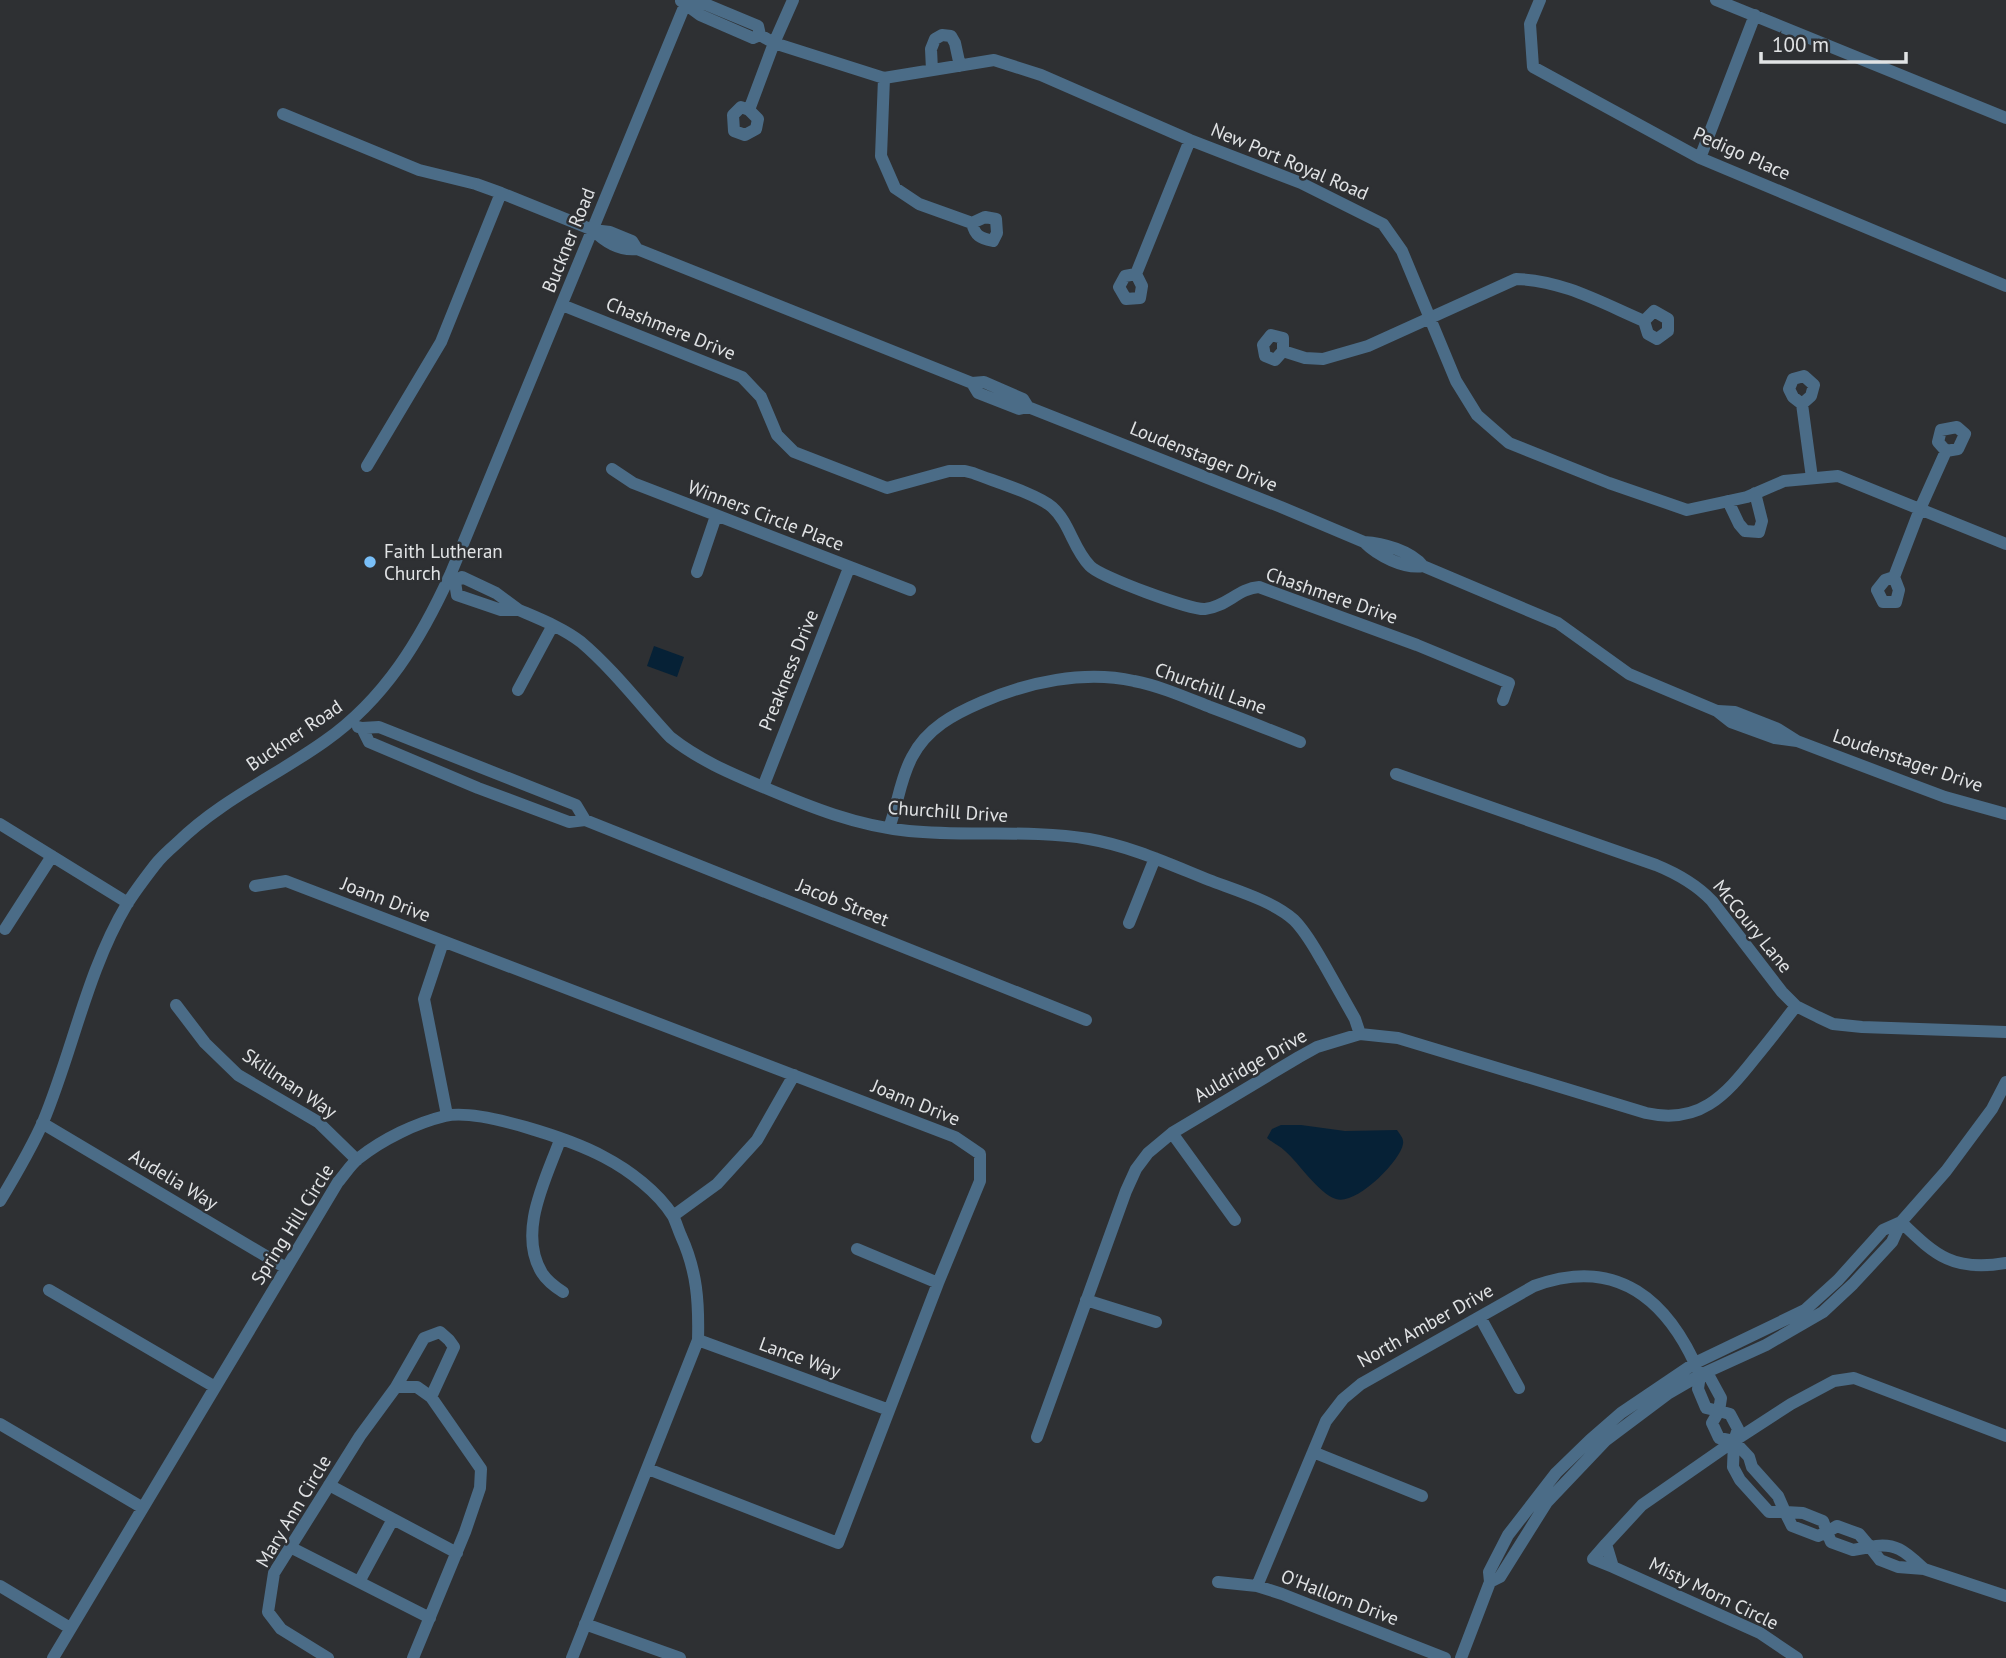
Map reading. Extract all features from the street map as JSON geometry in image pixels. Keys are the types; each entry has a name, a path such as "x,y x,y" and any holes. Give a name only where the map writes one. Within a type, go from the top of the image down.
{"street":[{"path":"750,110 793,0"},
{"name":"Pedigo Place","path":"1540,0 1530,24 1533,67 1700,158 2006,286"},
{"path":"1716,0 2006,118"},
{"name":"New Port Royal Road","path":"684,1 701,15 752,38 760,35 774,43 884,78 994,60 1041,75 1190,140 1301,183 1383,224 1402,251 1456,381 1477,415 1509,443 1609,483 1687,510 1755,493 1784,481 1838,476 2006,544"},
{"name":"Buckner Road","path":"0,1201 42,1123 99,963 128,903 157,862 206,816 349,723 380,693 398,670 452,581 684,1"},
{"path":"1700,158 1755,16"},
{"path":"932,70 931,49 935,38 942,35 951,36 960,66"},
{"path":"884,78 881,156 895,188 919,204 972,223"},
{"name":"Loudenstager Drive","path":"283,114 419,170 476,184 593,230 610,232 632,241 637,249 972,383 978,393 1019,409 1028,407 1364,542 1377,543 1417,558 1423,566 1558,623 1629,674 1664,690 1717,711 1735,712 1778,729 1797,741 1945,797 2006,814"},
{"path":"1136,274 1190,140"},
{"path":"367,466 441,342 501,193"},
{"path":"1283,351 1305,358 1323,359 1368,346 1516,279 1537,279 1565,287 1644,321"},
{"name":"Chashmere Drive","path":"562,305 742,377 761,397 778,435 794,452 887,488 949,471 973,473 1050,505 1067,525 1087,563 1097,571 1167,600 1194,608 1207,609 1249,587 1259,587 1417,645 1509,683 1503,700"},
{"path":"1802,404 1812,478"},
{"path":"1894,577 1945,451"},
{"name":"Winners Circle Place","path":"612,469 633,483 909,590"},
{"path":"1728,501 1745,531 1759,532 1762,521 1755,493"},
{"path":"697,572 716,516"},
{"name":"Preakness Drive","path":"763,787 794,702 849,568"},
{"name":"Churchill Drive","path":"452,581 457,595 501,610 519,610 580,641 683,748 713,766 811,807 853,821 889,828 1089,839 1121,846 1155,858 1256,898 1293,919 1307,935 1356,1019 1360,1034"},
{"path":"518,690 553,625"},
{"name":"Churchill Lane","path":"889,828 912,756 927,736 942,722 967,709 992,698 1044,682 1071,678 1131,680 1182,695 1300,742"},
{"name":"Jacob Street","path":"349,723 362,729 379,727 576,805 585,820"},
{"name":"Jacob Street","path":"362,729 369,742 478,788 569,822 585,820 1086,1020"},
{"name":"McCoury Lane","path":"1396,774 1678,874 1701,889 1712,901 1782,992 1796,1006 1833,1024 2006,1032"},
{"path":"0,824 128,903"},
{"path":"5,929 52,856"},
{"path":"1129,923 1155,858"},
{"name":"Joann Drive","path":"255,886 286,881 955,1137 980,1154 979,1181 838,1543 648,1469"},
{"path":"443,942 424,999 447,1115"},
{"name":"Skillman Way","path":"176,1005 205,1043 239,1075 318,1122 357,1160"},
{"name":"Auldridge Drive","path":"1037,1437 1136,1169 1148,1153 1172,1133 1317,1047 1360,1034 1398,1038 1664,1117 1680,1116 1718,1100 1738,1080 1796,1006"},
{"path":"673,1216 717,1184 757,1140 794,1075"},
{"path":"1461,1658 1490,1582 1489,1572 1508,1535 1556,1473 1621,1413 1805,1310 1838,1280 1883,1230 1901,1222 1946,1171 1992,1109 2006,1082"},
{"name":"Spring Hill Circle","path":"53,1658 338,1182 357,1160 381,1143 413,1127 447,1115 509,1122 603,1156 651,1191 673,1216 691,1258 698,1309 698,1340 572,1658"},
{"name":"Audelia Way","path":"42,1123 286,1268"},
{"path":"1172,1133 1235,1220"},
{"path":"560,1140 536,1209 533,1237 537,1261 542,1272 562,1292"},
{"path":"1901,1222 1922,1242 1955,1263 1969,1266 2006,1263"},
{"path":"857,1249 938,1283"},
{"name":"North Amber Drive","path":"1258,1586 1326,1421 1343,1399 1361,1384 1534,1286 1554,1279 1577,1276 1604,1278 1632,1288 1656,1304 1676,1329 1697,1369 1698,1389 1706,1408 1719,1410"},
{"path":"49,1290 215,1387"},
{"path":"1086,1300 1156,1322"},
{"path":"1480,1317 1519,1388"},
{"name":"Mary Ann Circle","path":"328,1658 310,1653 281,1629 268,1612 274,1573 360,1436 396,1387 424,1338 440,1332 454,1347 431,1397"},
{"name":"Lance Way","path":"698,1340 889,1410"},
{"name":"Misty Morn Circle","path":"1797,1658 1760,1633 1613,1567 1606,1544 1642,1505 1791,1404 1834,1381 1854,1378 2006,1436"},
{"path":"396,1387 417,1387 431,1397 481,1469 480,1488 457,1553 413,1658"},
{"path":"1734,1441 1719,1438 1713,1423 1719,1410 1730,1414 1738,1429 1734,1441 1734,1467 1740,1480 1769,1512 1785,1513 1792,1526 1818,1536 1827,1532 1831,1542 1853,1550 1870,1547 1880,1560 1898,1567 1924,1569 2006,1596"},
{"path":"0,1424 143,1508"},
{"path":"1313,1452 1422,1496"},
{"path":"329,1485 457,1553"},
{"path":"359,1583 393,1519"},
{"path":"290,1547 430,1618"},
{"name":"O'Hallorn Drive","path":"1218,1582 1258,1586 1282,1594 1445,1658"},
{"path":"0,1586 70,1628"},
{"path":"585,1624 680,1658"}],"water":[{"path":"654,646 684,657 677,677 647,666"},
{"path":"1281,1125 1345,1131 1397,1130 1403,1144 1394,1161 1376,1181 1354,1196 1336,1199 1316,1185 1285,1151 1267,1138 1272,1129"}],"place":[{"name":"Faith Lutheran Church","path":"370,562"}]}
